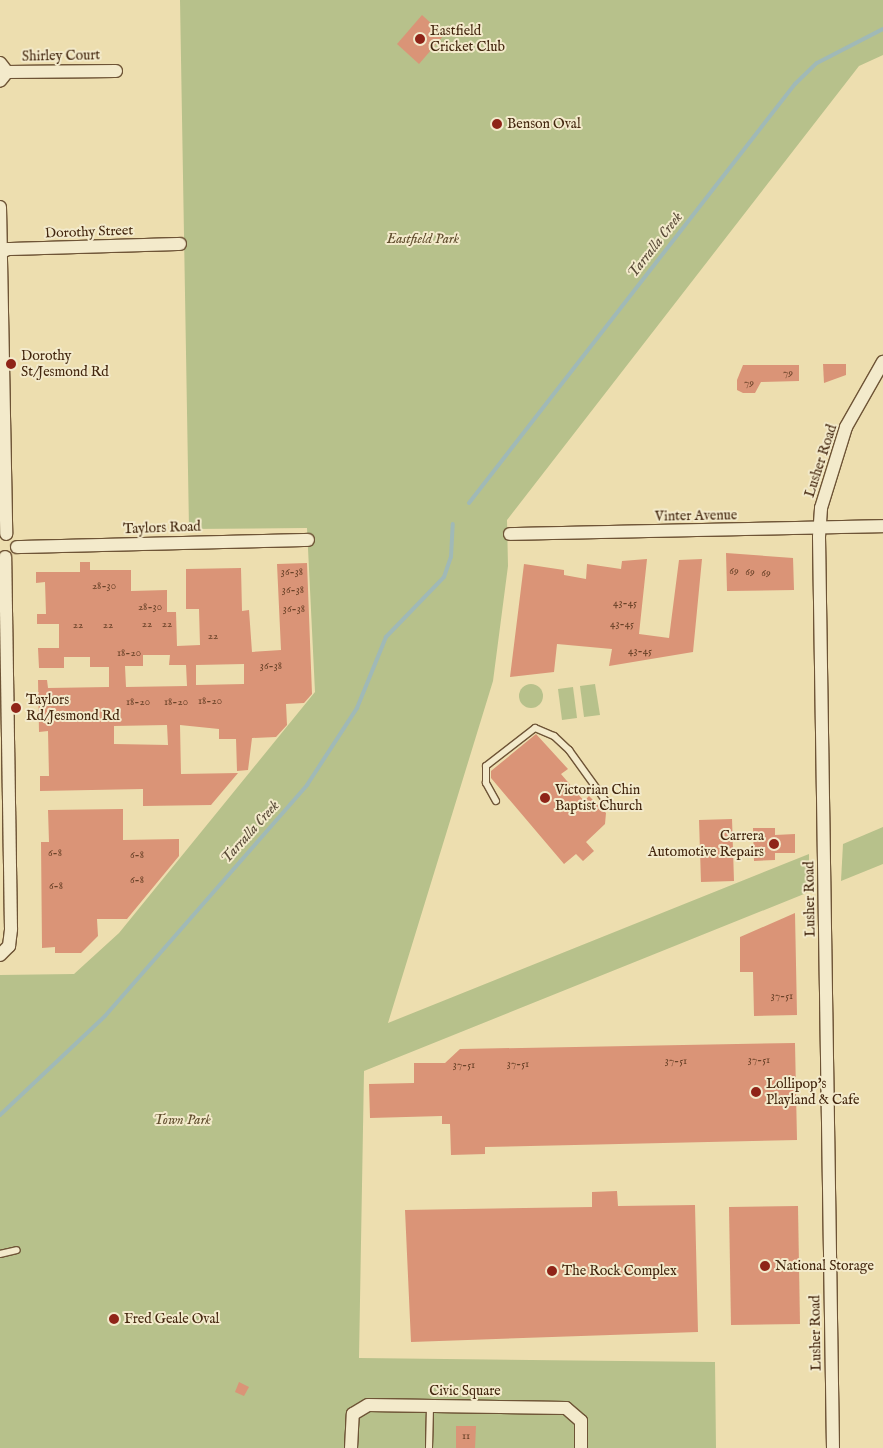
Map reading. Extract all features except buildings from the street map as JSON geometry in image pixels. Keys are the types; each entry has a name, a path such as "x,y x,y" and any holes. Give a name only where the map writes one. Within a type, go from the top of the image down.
{"street":[{"name":"Shirley Court","path":"2,72 116,71"},
{"path":"0,207 3,535 17,546 2,556 11,928 9,946 0,955"},
{"name":"Dorothy Street","path":"1,253 180,244"},
{"name":"Lusher Road","path":"833,1448 820,529 824,496 846,427 883,362"},
{"name":"Vinter Avenue","path":"510,534 820,529 883,526"},
{"name":"Taylors Road","path":"17,546 308,540"},
{"name":"Civic Square","path":"351,1448 351,1424 359,1408 430,1406 566,1408 581,1421 581,1448"}],"lane":[{"path":"496,800 486,783 486,766 535,728 554,736 569,750 610,807"},
{"path":"0,1254 17,1250"},
{"path":"429,1448 430,1406"}],"green space":[{"path":"180,0 883,0 883,55 859,66 507,520 508,566 493,681 388,1023 809,854 809,892 364,1071 359,1358 715,1362 716,1448 0,1448 0,975 74,974 119,933 315,692 307,528 189,529"},
{"path":"531,684 540,687 543,696 540,705 531,708 522,705 519,696 522,687"},
{"path":"595,684 600,715 584,717 580,686"},
{"path":"573,687 577,718 562,720 558,689"},
{"path":"883,827 883,864 841,881 843,844"}],"waterway":[{"name":"Tarralla Creek","path":"469,503 795,84 817,63 883,29"},
{"name":"Tarralla Creek","path":"0,1115 105,1016 307,785 357,708 386,637 444,577 451,557 453,524"}],"place":[{"name":"Eastfield Cricket Club","path":"420,39"},
{"name":"Benson Oval","path":"497,124"},
{"name":"Dorothy St/Jesmond Rd","path":"11,364"},
{"name":"Taylors Rd/Jesmond Rd","path":"16,708"},
{"name":"Victorian Chin Baptist Church","path":"545,798"},
{"name":"Carrera Automotive Repairs","path":"774,844"},
{"name":"Lollipop's Playland & Cafe","path":"756,1092"},
{"name":"National Storage","path":"765,1266"},
{"name":"The Rock Complex","path":"552,1271"},
{"name":"Fred Geale Oval","path":"114,1319"}],"park label":[{"name":"Eastfield Park","path":"423,239"},
{"name":"Town Park","path":"182,1120"}]}
